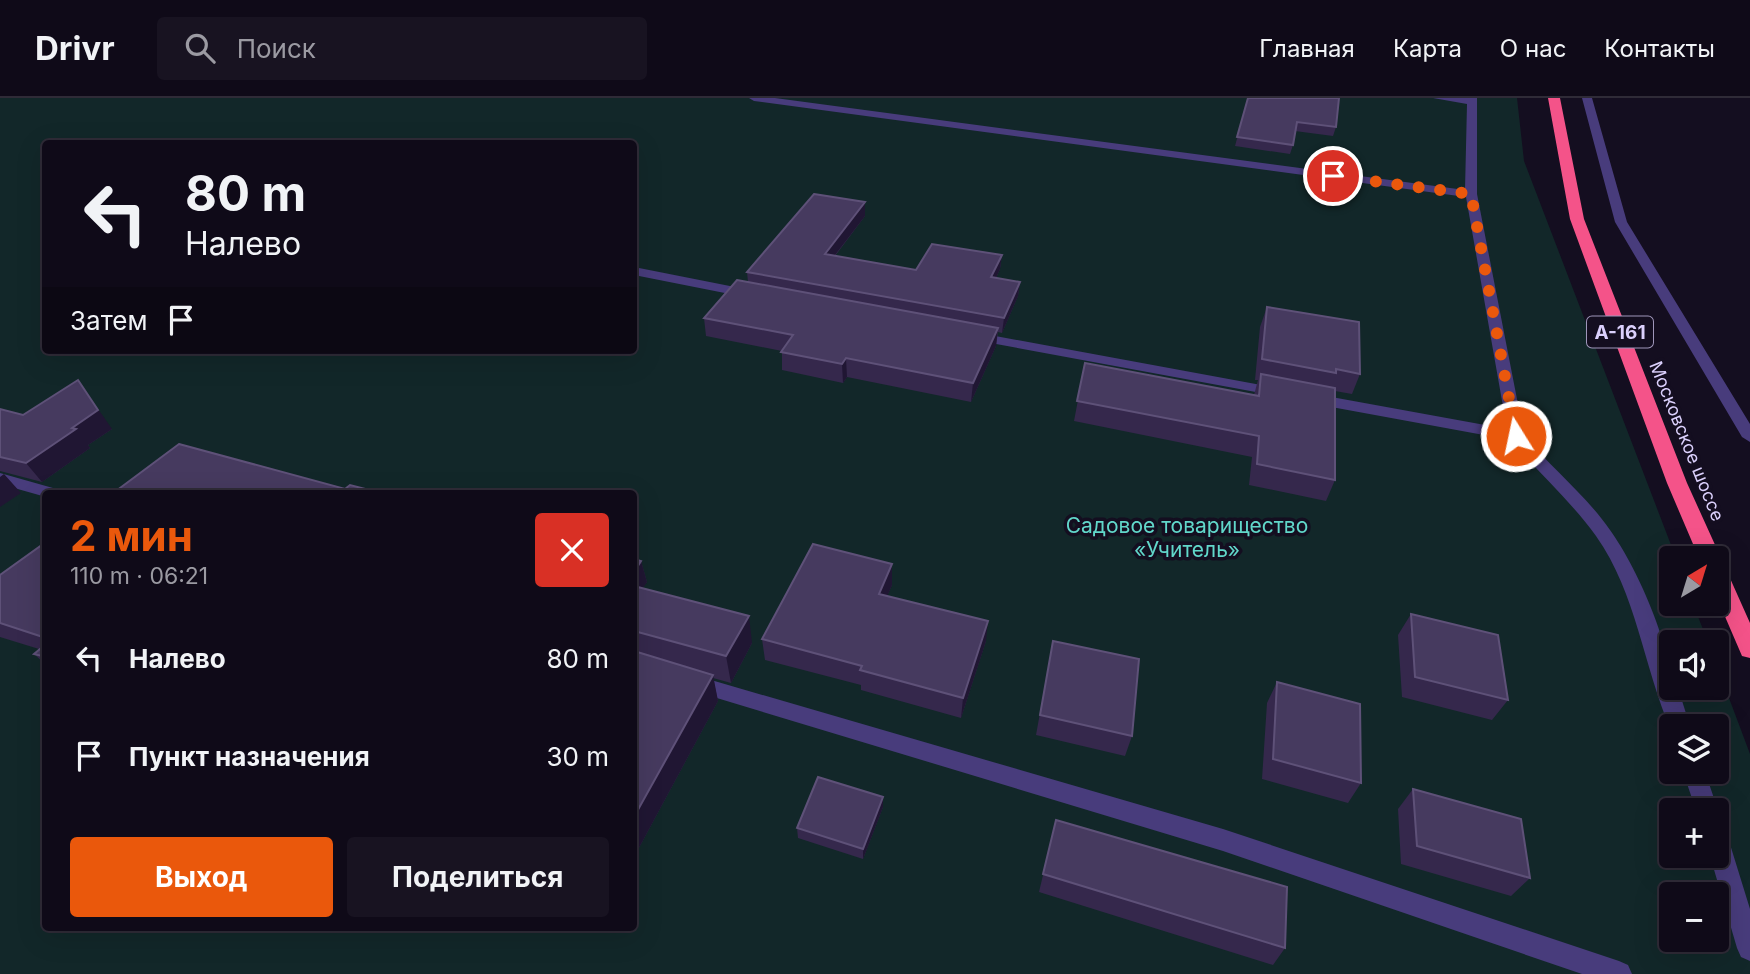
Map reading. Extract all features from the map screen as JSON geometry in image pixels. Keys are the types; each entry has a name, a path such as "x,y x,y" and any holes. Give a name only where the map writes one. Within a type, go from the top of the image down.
{"highway":[{"name":"Московское шоссе","path":"1554,98 1577,219 1677,483 1705,546"},
{"path":"1729,601 1750,649"}],"street":[{"path":"754,98 1471,194"},
{"path":"1438,98 1472,100 1471,194 1516,436 1541,466 1568,490 1604,534 1639,601 1676,714"},
{"path":"1587,98 1621,222 1750,437"},
{"path":"637,272 766,297"},
{"path":"953,332 1516,436"},
{"path":"0,478 42,490"},
{"path":"674,677 1223,840 1619,974"},
{"path":"1725,868 1750,948"}],"green space":[{"name":"Садовое товарищество «Учитель»","path":"0,98 1517,98 1524,161 1671,546 1659,546 1659,616 1698,616 1703,630 1659,630 1659,700 1729,698 1750,754 1750,974 0,974"}],"building":[{"path":"1248,98 1339,98 1336,127 1297,122 1293,145 1237,137"},
{"path":"814,194 865,202 825,254 916,270 932,244 1002,255 991,277 1020,282 1004,318 747,272"},
{"path":"737,280 998,328 973,383 846,358 842,364 781,352 793,335 704,318"},
{"path":"1267,307 1359,322 1360,374 1336,369 1336,373 1262,359"},
{"path":"1085,363 1259,396 1261,374 1335,388 1335,480 1257,464 1259,436 1077,401"},
{"path":"78,380 98,410 72,428 76,429 26,463 0,457 0,409 23,415"},
{"path":"179,444 345,489 350,485 369,490 117,490"},
{"path":"813,544 892,564 879,594 988,621 963,698 860,670 862,666 762,639"},
{"path":"42,545 42,637 0,623 0,575"},
{"path":"637,587 749,616 726,656 637,632"},
{"path":"1411,614 1498,635 1508,700 1415,677"},
{"path":"1053,641 1139,659 1132,736 1040,715"},
{"path":"42,647 42,656 34,654"},
{"path":"637,652 713,675 637,812"},
{"path":"1277,682 1360,704 1361,783 1273,759"},
{"path":"818,777 883,797 863,849 797,828"},
{"path":"1413,789 1521,819 1530,878 1417,846"},
{"path":"1056,820 1287,887 1285,948 1043,874"}],"route":[{"path":"1333,176 1471,194 1516,436"}]}
